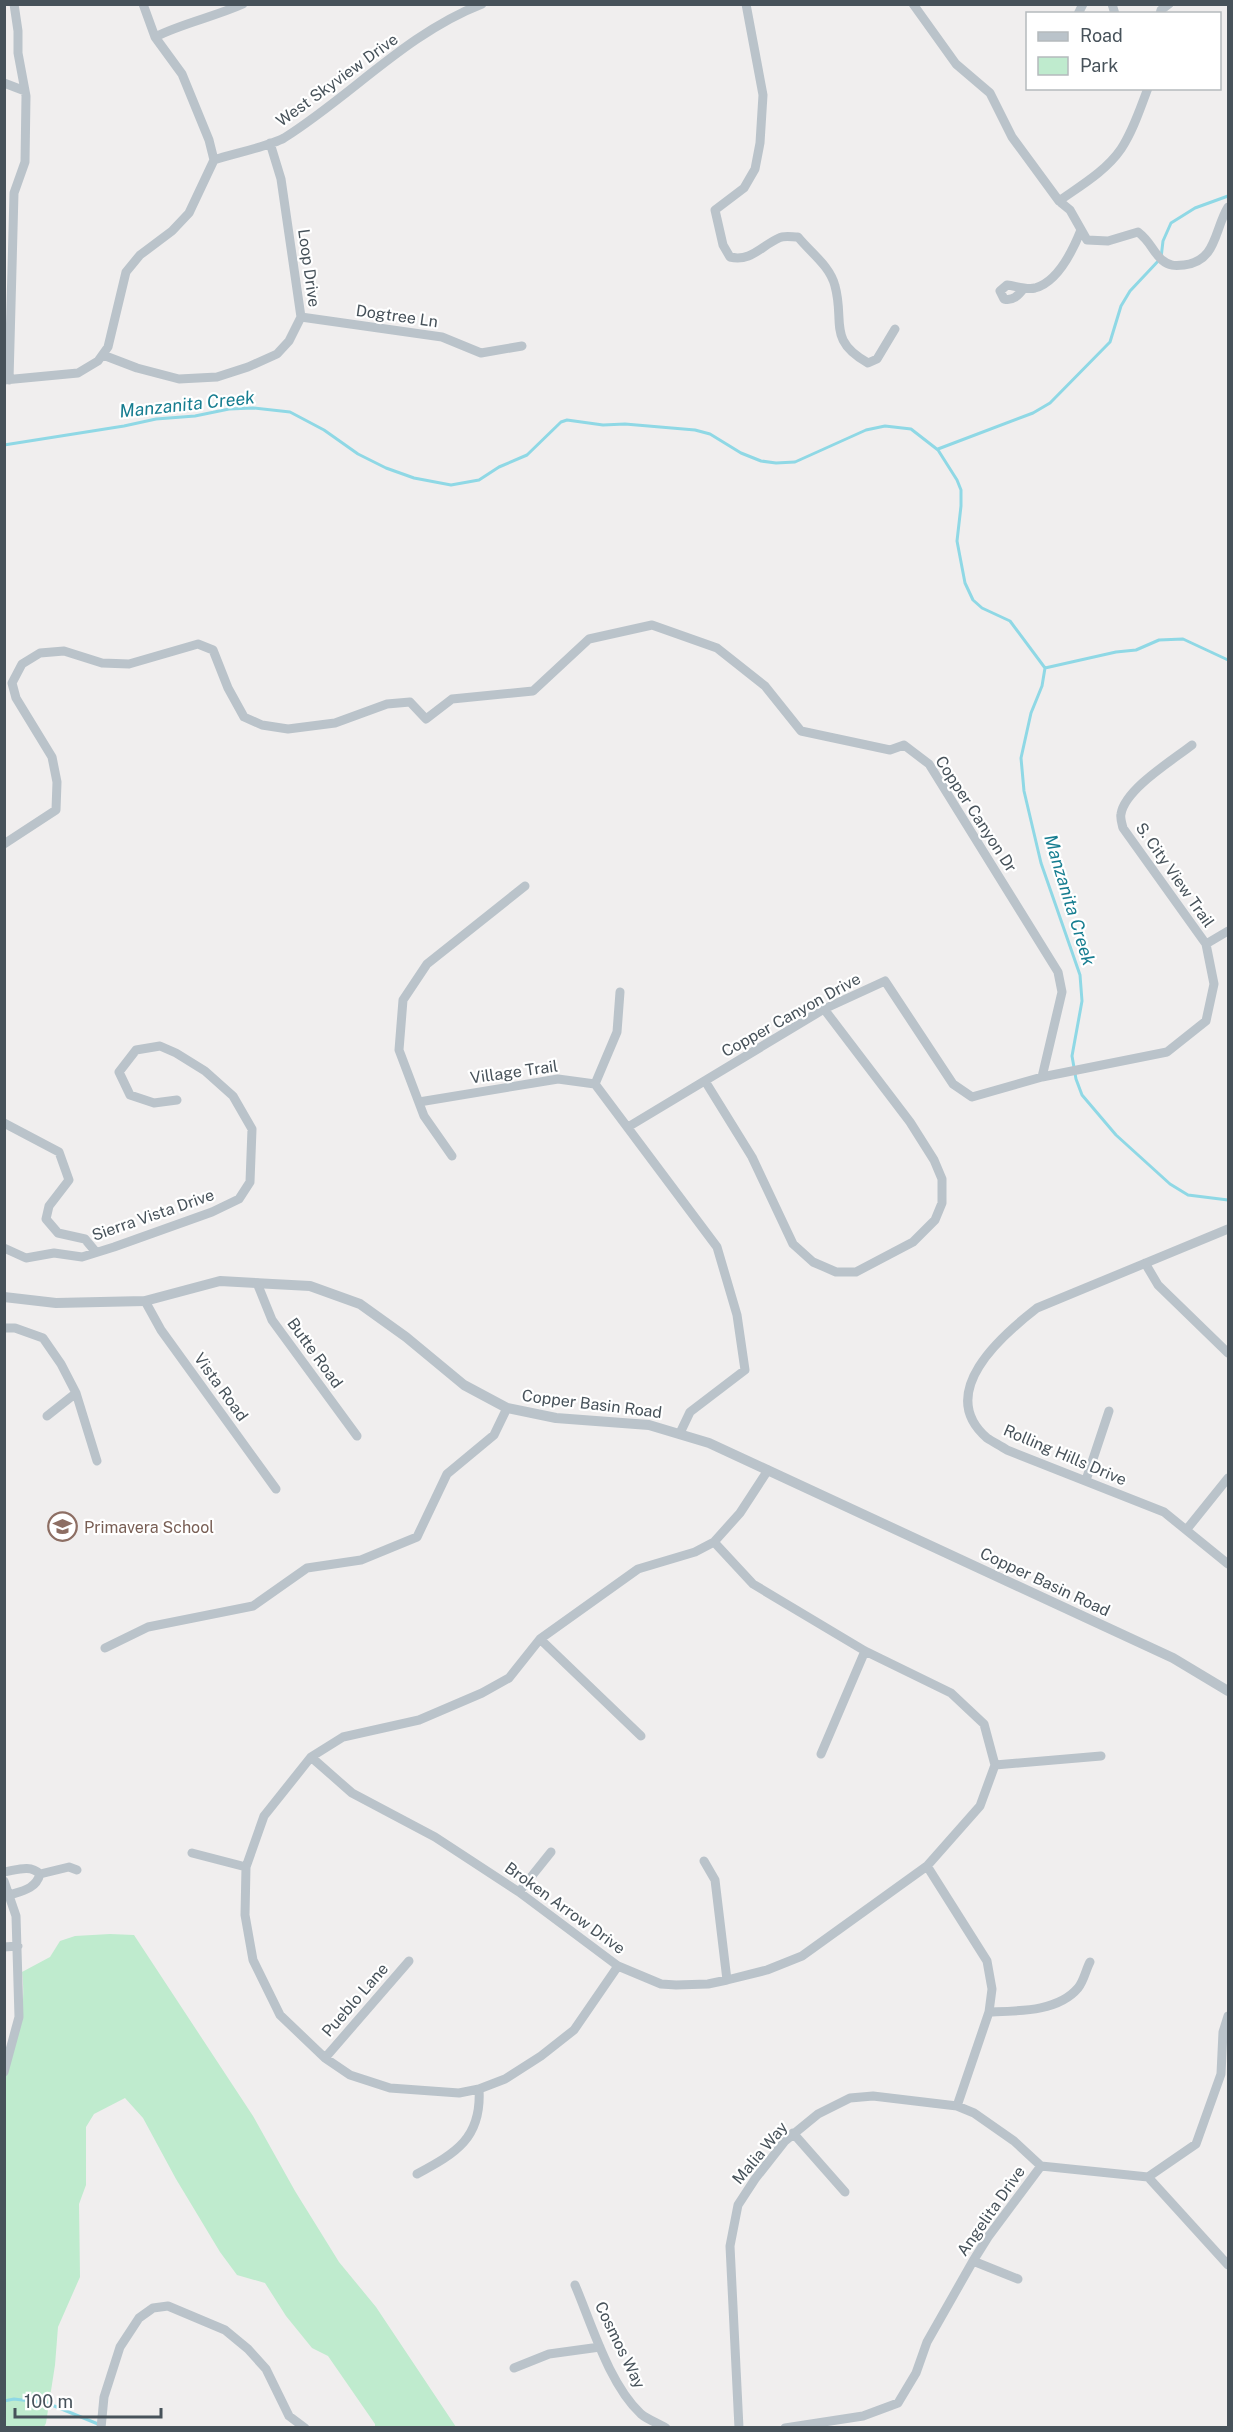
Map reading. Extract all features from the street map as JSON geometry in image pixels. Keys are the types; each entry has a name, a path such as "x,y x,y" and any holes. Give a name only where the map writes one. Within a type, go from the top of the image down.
{"street":[{"path":"14,4 18,53 25,91 25,162 14,193 7,380 78,373 98,361 108,347 126,272 140,255 172,231 189,213 214,160 209,140 182,74 155,37 143,4"},
{"path":"155,37 171,29 216,16 243,4"},
{"name":"West Skyview Drive","path":"214,160 281,139 344,95 392,56 465,11 482,4"},
{"path":"746,4 763,95 760,142 755,169 744,188 715,210 723,245 730,257 740,259 760,251 780,237 798,237 828,268 836,286 840,336 855,356 868,363 877,359 895,329"},
{"path":"913,4 956,64 990,93 1012,137 1059,201 1070,210 1087,240 1108,241 1138,232 1150,241 1166,263 1172,266 1186,265 1204,259 1214,244 1228,207"},
{"path":"4,83 25,91"},
{"path":"1059,201 1095,175 1121,150 1147,90"},
{"name":"Loop Drive","path":"103,355 137,368 179,379 217,377 277,354 289,341 301,317 281,179 270,143"},
{"path":"1024,288 1035,288 1050,281 1075,244 1081,230"},
{"name":"Dogtree Ln","path":"301,317 442,337 481,353 522,346"},
{"name":"Copper Canyon Dr","path":"4,844 56,810 57,782 52,757 16,698 12,683 22,664 40,652 64,651 102,663 129,664 198,644 213,650 228,688 244,717 262,725 288,729 335,723 387,704 410,702 426,719 452,699 533,691 589,639 652,625 717,648 765,686 801,731 890,750 904,745 928,764 1058,972 1062,992 1042,1077"},
{"name":"S. City View Trail","path":"1192,745 1154,774 1130,797 1121,814 1123,828 1206,944"},
{"path":"452,1156 424,1116 399,1050 403,1000 427,964 525,886"},
{"path":"1206,944 1228,931"},
{"name":"Copper Canyon Drive","path":"628,1127 824,1010 885,981 953,1084 972,1097 1042,1077 1167,1052 1206,1021 1214,984 1206,944"},
{"path":"620,992 617,1032 595,1084 717,1247 737,1315 745,1370 690,1412 680,1432"},
{"path":"705,1081 752,1156 794,1244 813,1262 836,1272 856,1272 913,1242 934,1220 942,1203 942,1179 934,1160 910,1122 824,1010"},
{"name":"Sierra Vista Drive","path":"4,1248 26,1258 54,1253 81,1257 212,1212 239,1199 250,1182 252,1129 232,1096 205,1071 177,1053 160,1046 136,1050 119,1072 130,1095 154,1103 177,1100"},
{"name":"Village Trail","path":"419,1102 558,1079 595,1084"},
{"path":"4,1123 59,1152 69,1180 49,1206 46,1219 58,1233 85,1239 95,1251"},
{"name":"Rolling Hills Drive","path":"1228,1229 1037,1308 1021,1320 976,1368 967,1391 971,1415 987,1437 1007,1450 1164,1512 1228,1564"},
{"path":"1145,1263 1158,1285 1228,1353"},
{"name":"Copper Basin Road","path":"4,1297 56,1303 145,1301 220,1281 310,1286 360,1304 406,1337 464,1385 507,1408 556,1418 649,1425 680,1432 709,1443 1173,1658 1228,1691"},
{"name":"Butte Road","path":"257,1283 272,1320 357,1436"},
{"name":"Vista Road","path":"145,1301 161,1330 276,1489"},
{"path":"4,1328 43,1338 61,1364 76,1393 97,1461"},
{"path":"47,1416 76,1393"},
{"path":"105,1648 148,1627 253,1605 307,1568 361,1560 417,1537 447,1474 495,1436 507,1408"},
{"path":"1086,1480 1108,1411"},
{"path":"618,1966 574,2030 541,2056 506,2079 479,2089 459,2093 390,2088 350,2075 325,2058 280,2015 253,1960 245,1915 246,1867 264,1816 311,1757 343,1737 419,1720 482,1693 509,1678 540,1639 638,1569 695,1552 714,1542 740,1513 768,1470"},
{"path":"1187,1529 1228,1478"},
{"path":"714,1542 753,1584 865,1652 951,1693 984,1724 994,1765 1101,1756"},
{"path":"540,1639 641,1736"},
{"path":"821,1754 865,1652"},
{"name":"Broken Arrow Drive","path":"311,1757 352,1793 435,1837 519,1892 618,1966 661,1984 708,1984 767,1970 802,1956 927,1866 980,1806 994,1765"},
{"path":"519,1892 551,1852"},
{"path":"192,1853 246,1867"},
{"path":"704,1861 715,1880 727,1980"},
{"path":"927,1866 987,1961 992,1989 988,2012 957,2106"},
{"path":"40,1874 69,1867 77,1870"},
{"path":"4,1872 28,1868 37,1870 40,1874"},
{"path":"9,1895 28,1889 38,1882 40,1874"},
{"path":"4,1881 16,1916 19,2017 4,2072"},
{"path":"4,1947 18,1946"},
{"name":"Pueblo Lane","path":"325,2058 409,1961"},
{"path":"988,2012 1024,2011 1059,2002 1078,1987 1090,1962"},
{"path":"1228,2016 1223,2032 1225,2075 1196,2144 1148,2177 1228,2265"},
{"path":"417,2174 452,2154 469,2136 478,2120 479,2089"},
{"name":"Malia Way","path":"739,2427 730,2246 733,2221 738,2205 755,2179 793,2133 818,2114 850,2098 873,2096 957,2106 974,2113 1014,2142 1041,2166"},
{"path":"793,2133 845,2192"},
{"name":"Angelita Drive","path":"785,2427 863,2416 898,2403 916,2373 927,2342 973,2261 1041,2166 1148,2177"},
{"path":"973,2261 1018,2279"},
{"name":"Cosmos Way","path":"575,2285 600,2347 621,2390 642,2415 666,2427"},
{"path":"101,2427 104,2397 120,2347 139,2318 153,2308 168,2306 225,2330 248,2349 266,2370 289,2416 305,2427"},
{"path":"514,2368 549,2354 600,2347"}],"green space":[{"path":"134,1935 253,2116 295,2191 339,2262 376,2307 456,2427 375,2427 328,2356 312,2348 286,2316 265,2283 237,2275 220,2252 176,2179 143,2118 125,2098 94,2114 86,2127 86,2185 79,2204 80,2277 58,2327 46,2423 44,2427 5,2428 4,2081 22,2015 22,1972 50,1957 60,1941 75,1936"}],"waterway":[{"path":"938,449 1033,413 1050,403 1110,342 1121,306 1130,291 1161,258 1163,241 1171,223 1195,208 1228,196"},
{"name":"Manzanita Creek","path":"4,445 156,419 253,408 290,412 324,430 358,454 386,468 414,478 451,485 479,480 499,467 527,455 561,422 567,420 603,425 625,424 695,430 710,434 741,453 761,461 776,463 795,462 866,430 885,426 911,429 938,450 961,490 957,541 965,583 973,600 982,608 1010,621 1045,668 1042,686 1031,713 1021,758 1024,791 1041,863 1080,975 1082,1001 1072,1056 1076,1079 1082,1095 1116,1135 1170,1184 1188,1195 1228,1200"},
{"path":"1045,668 1116,652 1136,650 1159,640 1183,639 1228,660"},
{"path":"4,2401 14,2399 47,2403 98,2424"}],"place":[{"name":"Primavera School","path":"63,1527"}]}
